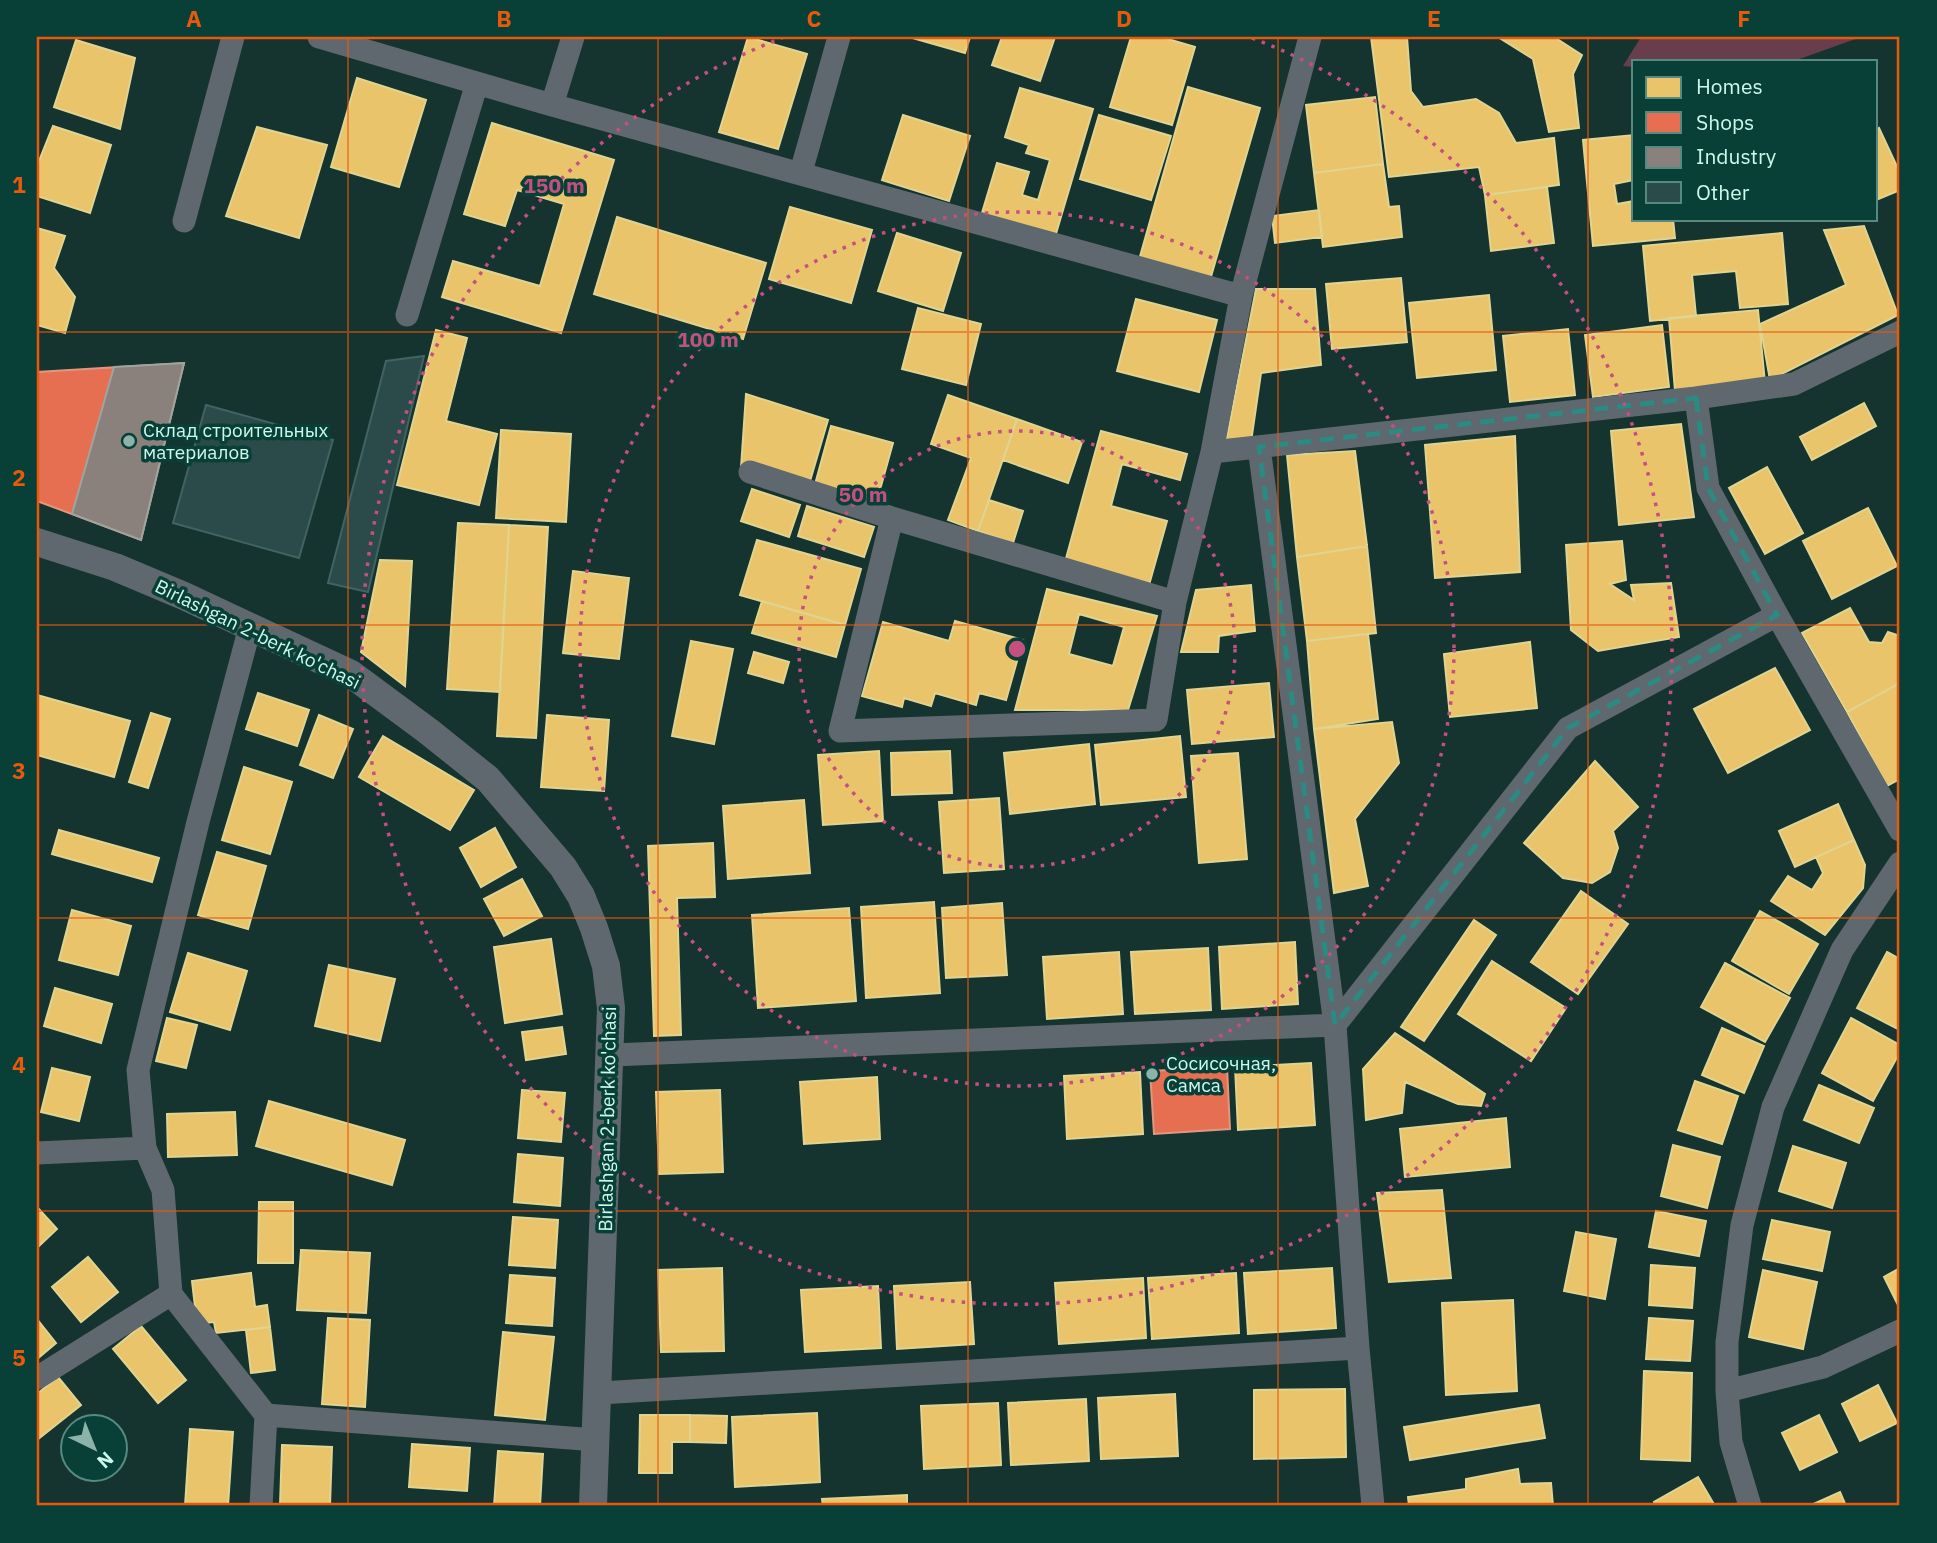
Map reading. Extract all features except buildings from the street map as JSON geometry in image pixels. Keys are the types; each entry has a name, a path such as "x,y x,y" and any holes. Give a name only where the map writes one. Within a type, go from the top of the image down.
{"street":[{"path":"184,221 233,37"},
{"path":"319,37 552,106 801,172 1241,296"},
{"path":"552,106 573,37"},
{"path":"801,172 839,37"},
{"path":"892,518 839,731 1156,720 1175,602 1212,452 1241,296 1311,37"},
{"path":"407,315 477,83"},
{"path":"1212,452 1696,398 1794,384 1900,332"},
{"path":"1696,398 1708,488 1900,830"},
{"path":"1259,447 1335,1025 1358,1348 1374,1506"},
{"path":"750,472 892,518 1175,602"},
{"name":"Birlashgan 2-berk ko'chasi","path":"37,542 115,567 351,674 488,779 542,839 581,896 594,928 607,976 612,1055 600,1393 593,1506"},
{"path":"612,1055 1335,1025 1568,728 1777,615"},
{"path":"250,627 198,822 138,1070 145,1148 163,1191 171,1294 266,1415 261,1506"},
{"path":"1750,1506 1731,1443 1727,1391 1727,1342 1742,1225 1773,1107 1842,950 1900,863"},
{"path":"37,1153 145,1148"},
{"path":"37,1378 171,1294"},
{"path":"1727,1391 1823,1367 1900,1331"},
{"path":"600,1393 1358,1348"},
{"path":"266,1415 596,1440"}],"highlighted area":[{"path":"1696,398 1708,488 1777,615 1568,728 1335,1025 1259,447"}],"shaded area":[{"path":"1641,37 1861,37 1797,60 1632,60 1632,67 1623,66"}],"place":[{"name":"Склад строительных материалов","path":"129,441"},
{"name":"Сосисочная, Самса","path":"1152,1074"}]}
